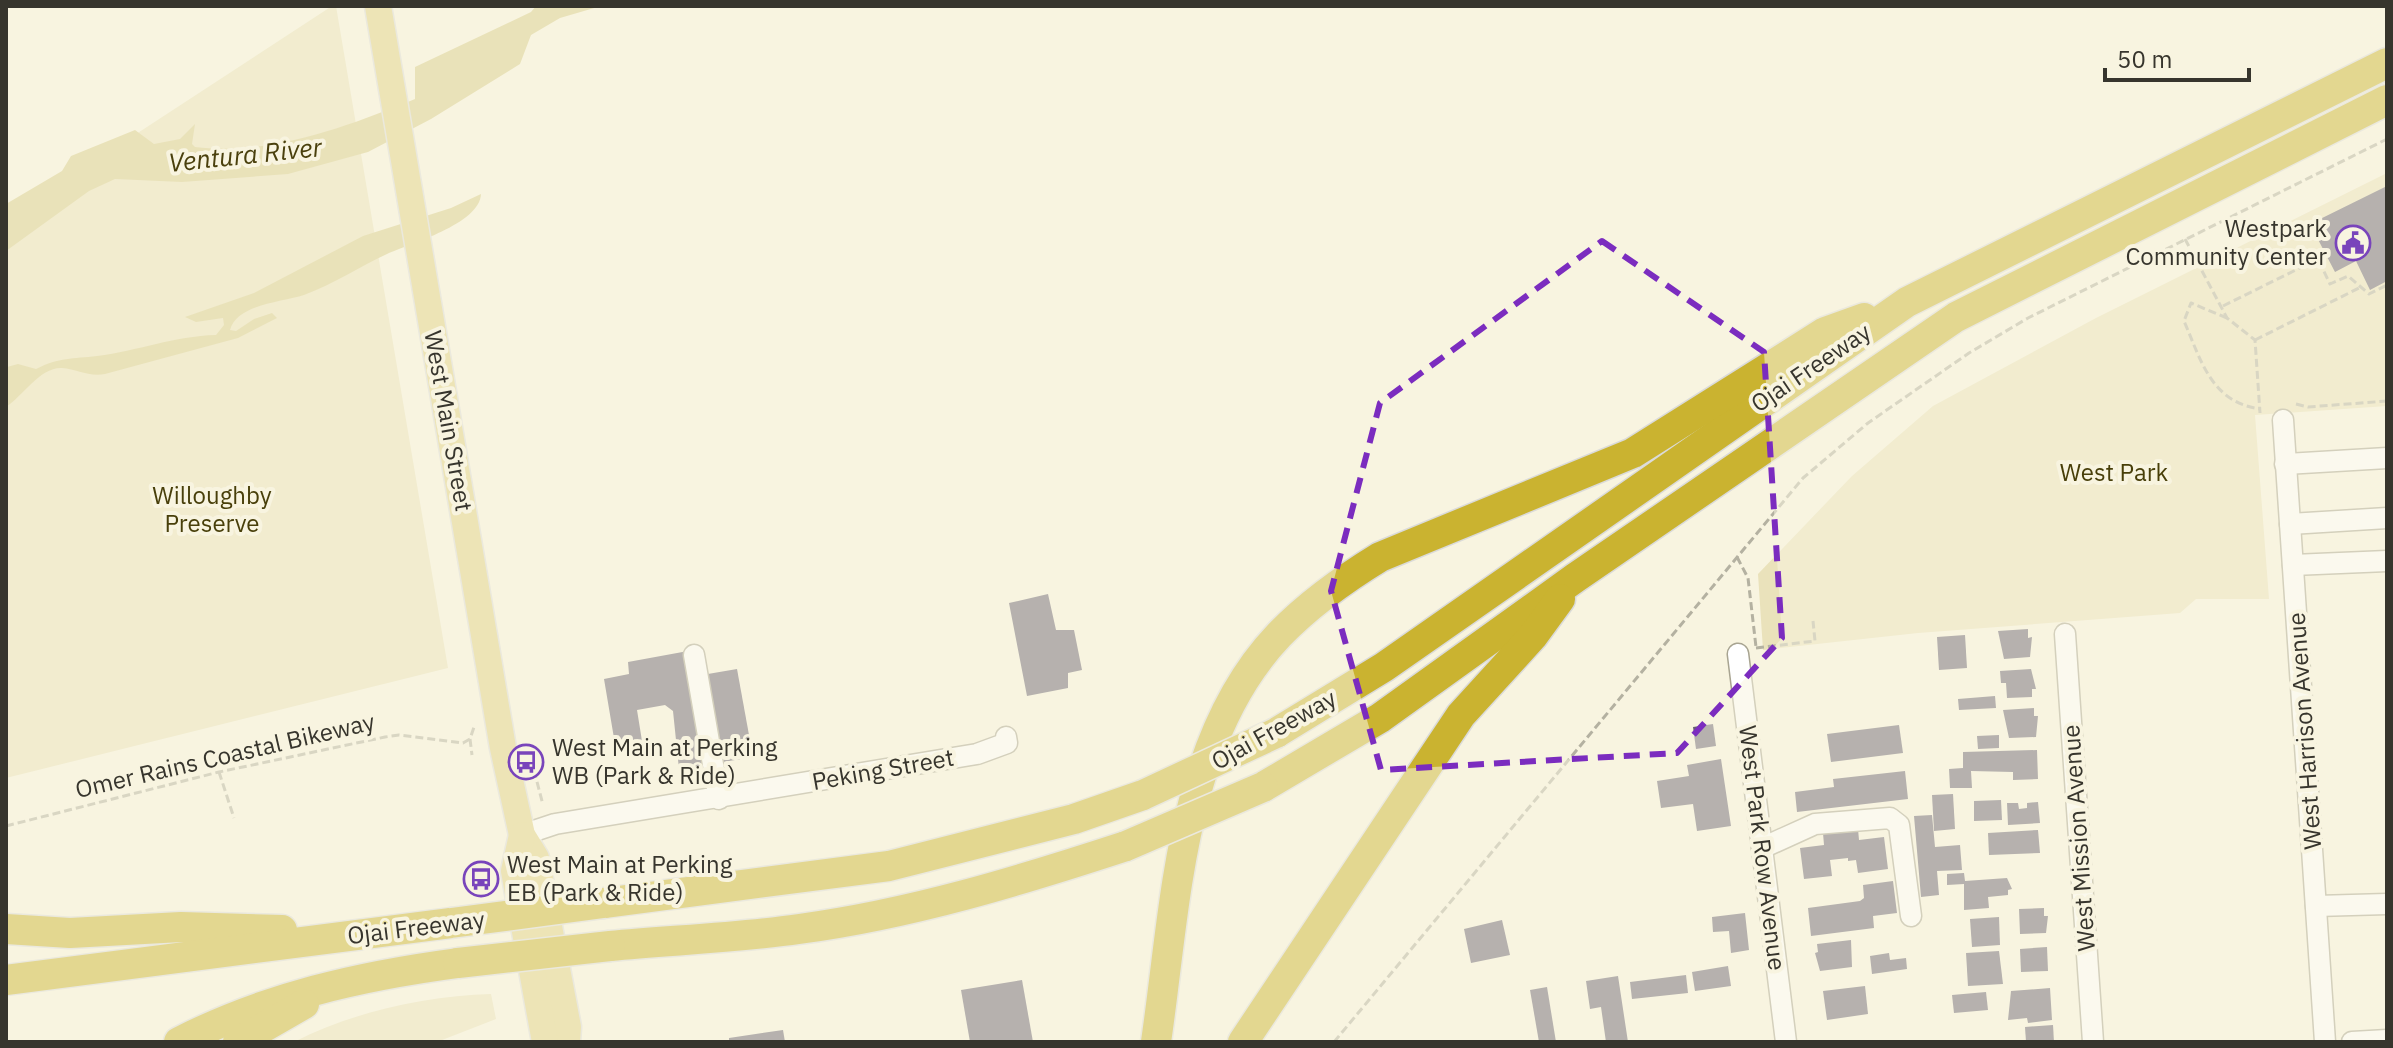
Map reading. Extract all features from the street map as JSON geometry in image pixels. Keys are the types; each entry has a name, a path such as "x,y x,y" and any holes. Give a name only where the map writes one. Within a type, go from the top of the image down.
{"highway":[{"name":"Ojai Freeway","path":"6,980 889,866 1074,819 1143,795 1276,733 1384,667 1907,302 2387,63"},
{"name":"Ojai Freeway","path":"179,1042 279,999 336,984 458,963 800,929 934,902 1032,877 1126,846 1263,787 1380,718 1575,578 1956,317 2387,100"},
{"path":"1156,1042 1184,856 1199,785 1234,697 1279,635 1343,580 1380,557 1633,453 1825,332 1907,302"},
{"path":"1243,1042 1461,715 1533,636 1575,578"},
{"path":"6,929 70,933 181,927 376,933"},
{"path":"238,1042 336,984"}],"main road":[{"name":"West Main Street","path":"378,6 487,722 522,835 536,858 568,1027 567,1042"},
{"name":"West Main Street","path":"522,835 514,871 545,1042"}],"street":[{"name":"West Harrison Avenue","path":"2283,420 2325,1042"},
{"path":"2285,464 2387,458"},
{"path":"2290,524 2387,518"},
{"path":"2293,565 2387,561"},
{"name":"West Mission Avenue","path":"2065,634 2093,1042"},
{"name":"West Park Row Avenue","path":"1747,651 1762,848 1786,1042"},
{"path":"694,655 719,799"},
{"name":"Peking Street","path":"522,835 547,825 977,754 1006,740"},
{"path":"1762,848 1815,824 1890,818 1899,825 1911,916"},
{"path":"2316,906 2387,904"},
{"path":"2352,1042 2387,1040"}],"path":[{"path":"1334,1042 1803,478 1868,423 1969,353 2028,318 2387,139"},
{"path":"2185,239 2227,318"},
{"path":"2223,306 2318,259 2330,284 2348,276 2369,294 2387,285"},
{"path":"2255,340 2361,287"},
{"path":"2191,303 2227,318 2255,340 2260,411 2247,407 2212,385 2184,321 2191,303"},
{"path":"2296,404 2387,401"},
{"path":"1737,557 1748,578 1747,651 1815,641 1813,621"},
{"path":"472,755 470,739 487,722"},
{"name":"Omer Rains Coastal Bikeway","path":"6,826 219,772 385,737 399,735 463,743 470,739"},
{"path":"523,743 526,740 543,805"},
{"path":"219,772 234,818"}],"highlighted area":[{"path":"1602,241 1764,352 1782,638 1677,753 1381,770 1331,591 1380,403"}],"green space":[{"name":"Willoughby Preserve","path":"336,6 448,668 6,778 6,219"},
{"name":"West Park","path":"2387,173 2387,406 2255,415 2269,599 2196,599 2180,613 1918,633 1763,650 1758,574 1852,476 1933,406 2096,318"},
{"path":"491,994 496,1019 437,1042 294,1042 365,1014 415,1002"}],"water":[{"name":"Ventura River","path":"536,6 601,6 560,18 531,35 520,64 431,119 368,152 288,174 182,182 115,179 89,191 6,251 6,204 62,171 71,156 135,130 154,144 180,139 195,124 192,144 195,147 223,149 279,143 335,129 415,99 415,67 531,12"},
{"path":"481,194 478,205 469,215 442,232 387,254 315,291 251,309 234,321 230,330 236,331 254,319 272,313 277,318 238,338 105,374 54,369 39,377 6,407 7,367 18,364 36,369 59,360 112,354 185,338 216,335 224,325 223,318 196,322 185,317 254,293 363,236 451,208"}],"building":[{"name":"Westpark Community Center","path":"2387,186 2387,281 2370,290 2356,261 2335,272 2310,224"},
{"path":"1048,594 1056,630 1074,630 1082,670 1068,673 1068,688 1027,696 1009,603"},
{"path":"2028,629 2028,638 2032,637 2030,657 2004,659 1998,631"},
{"path":"1965,635 1967,668 1939,670 1937,637"},
{"path":"688,651 709,764 679,769 673,711 665,705 637,710 642,741 622,743 624,748 616,750 604,679 629,674 628,662"},
{"path":"737,669 753,757 717,763 702,675"},
{"path":"2031,669 2036,689 2032,689 2032,697 2007,698 2006,683 2001,683 2000,671"},
{"path":"1995,696 1996,708 1959,710 1958,699"},
{"path":"2034,708 2034,716 2038,716 2036,737 2009,738 2003,710"},
{"path":"1713,724 1716,746 1696,749 1693,727"},
{"path":"1899,725 1903,753 1831,762 1827,734"},
{"path":"1999,735 1999,748 1978,749 1977,736"},
{"path":"2037,750 2038,779 2013,780 2013,772 1971,771 1972,788 1950,788 1949,769 1963,768 1963,752"},
{"path":"1721,759 1731,826 1697,831 1693,804 1661,808 1657,781 1689,776 1687,765"},
{"path":"1905,771 1908,799 1797,812 1795,792 1834,787 1833,779"},
{"path":"1953,794 1955,829 1934,831 1932,795"},
{"path":"2001,800 2002,820 1974,821 1974,801"},
{"path":"2038,802 2040,823 2008,825 2007,803 2018,803 2019,809 2027,808 2027,803"},
{"path":"1932,815 1935,847 1960,845 1962,870 1937,871 1939,895 1921,897 1914,816"},
{"path":"1858,829 1859,840 1884,837 1888,869 1858,873 1856,860 1830,860 1832,876 1804,879 1800,848 1824,845 1823,833"},
{"path":"2038,830 2040,853 1989,855 1988,833"},
{"path":"1964,873 1965,881 2007,878 2012,889 2008,890 2008,895 1988,897 1989,908 1964,910 1964,884 1947,885 1947,874"},
{"path":"1893,881 1897,913 1873,916 1874,928 1811,936 1808,908 1860,901 1864,898 1863,885"},
{"path":"2044,908 2044,916 2048,916 2046,933 2020,934 2019,909"},
{"path":"1745,913 1749,950 1731,953 1729,931 1713,932 1712,917"},
{"path":"1999,917 2000,945 1972,947 1970,919"},
{"path":"1502,920 1510,955 1471,963 1464,929"},
{"path":"1851,940 1852,967 1820,971 1815,953 1818,952 1817,944"},
{"path":"2047,947 2048,971 2021,972 2020,949"},
{"path":"1999,951 2003,984 1968,986 1966,953"},
{"path":"1889,953 1890,960 1906,958 1907,969 1872,974 1870,956"},
{"path":"1728,966 1731,986 1695,991 1692,972"},
{"path":"1686,975 1688,993 1632,999 1630,982"},
{"path":"1618,976 1628,1042 1606,1042 1601,1007 1590,1009 1586,981"},
{"path":"1022,980 1033,1042 970,1042 961,990"},
{"path":"1865,986 1868,1014 1827,1020 1823,991"},
{"path":"1547,987 1556,1042 1539,1042 1530,990"},
{"path":"2050,988 2052,1020 2028,1023 2027,1018 2008,1020 2011,991"},
{"path":"1986,992 1988,1010 1954,1013 1952,995"},
{"path":"2053,1025 2054,1042 2026,1042 2025,1027"},
{"path":"783,1030 785,1042 729,1042 729,1038"}],"place":[{"name":"Westpark Community Center","path":"2353,243"},
{"name":"West Main at Perking WB (Park & Ride)","path":"526,762"},
{"name":"West Main at Perking EB (Park & Ride)","path":"481,879"}]}
